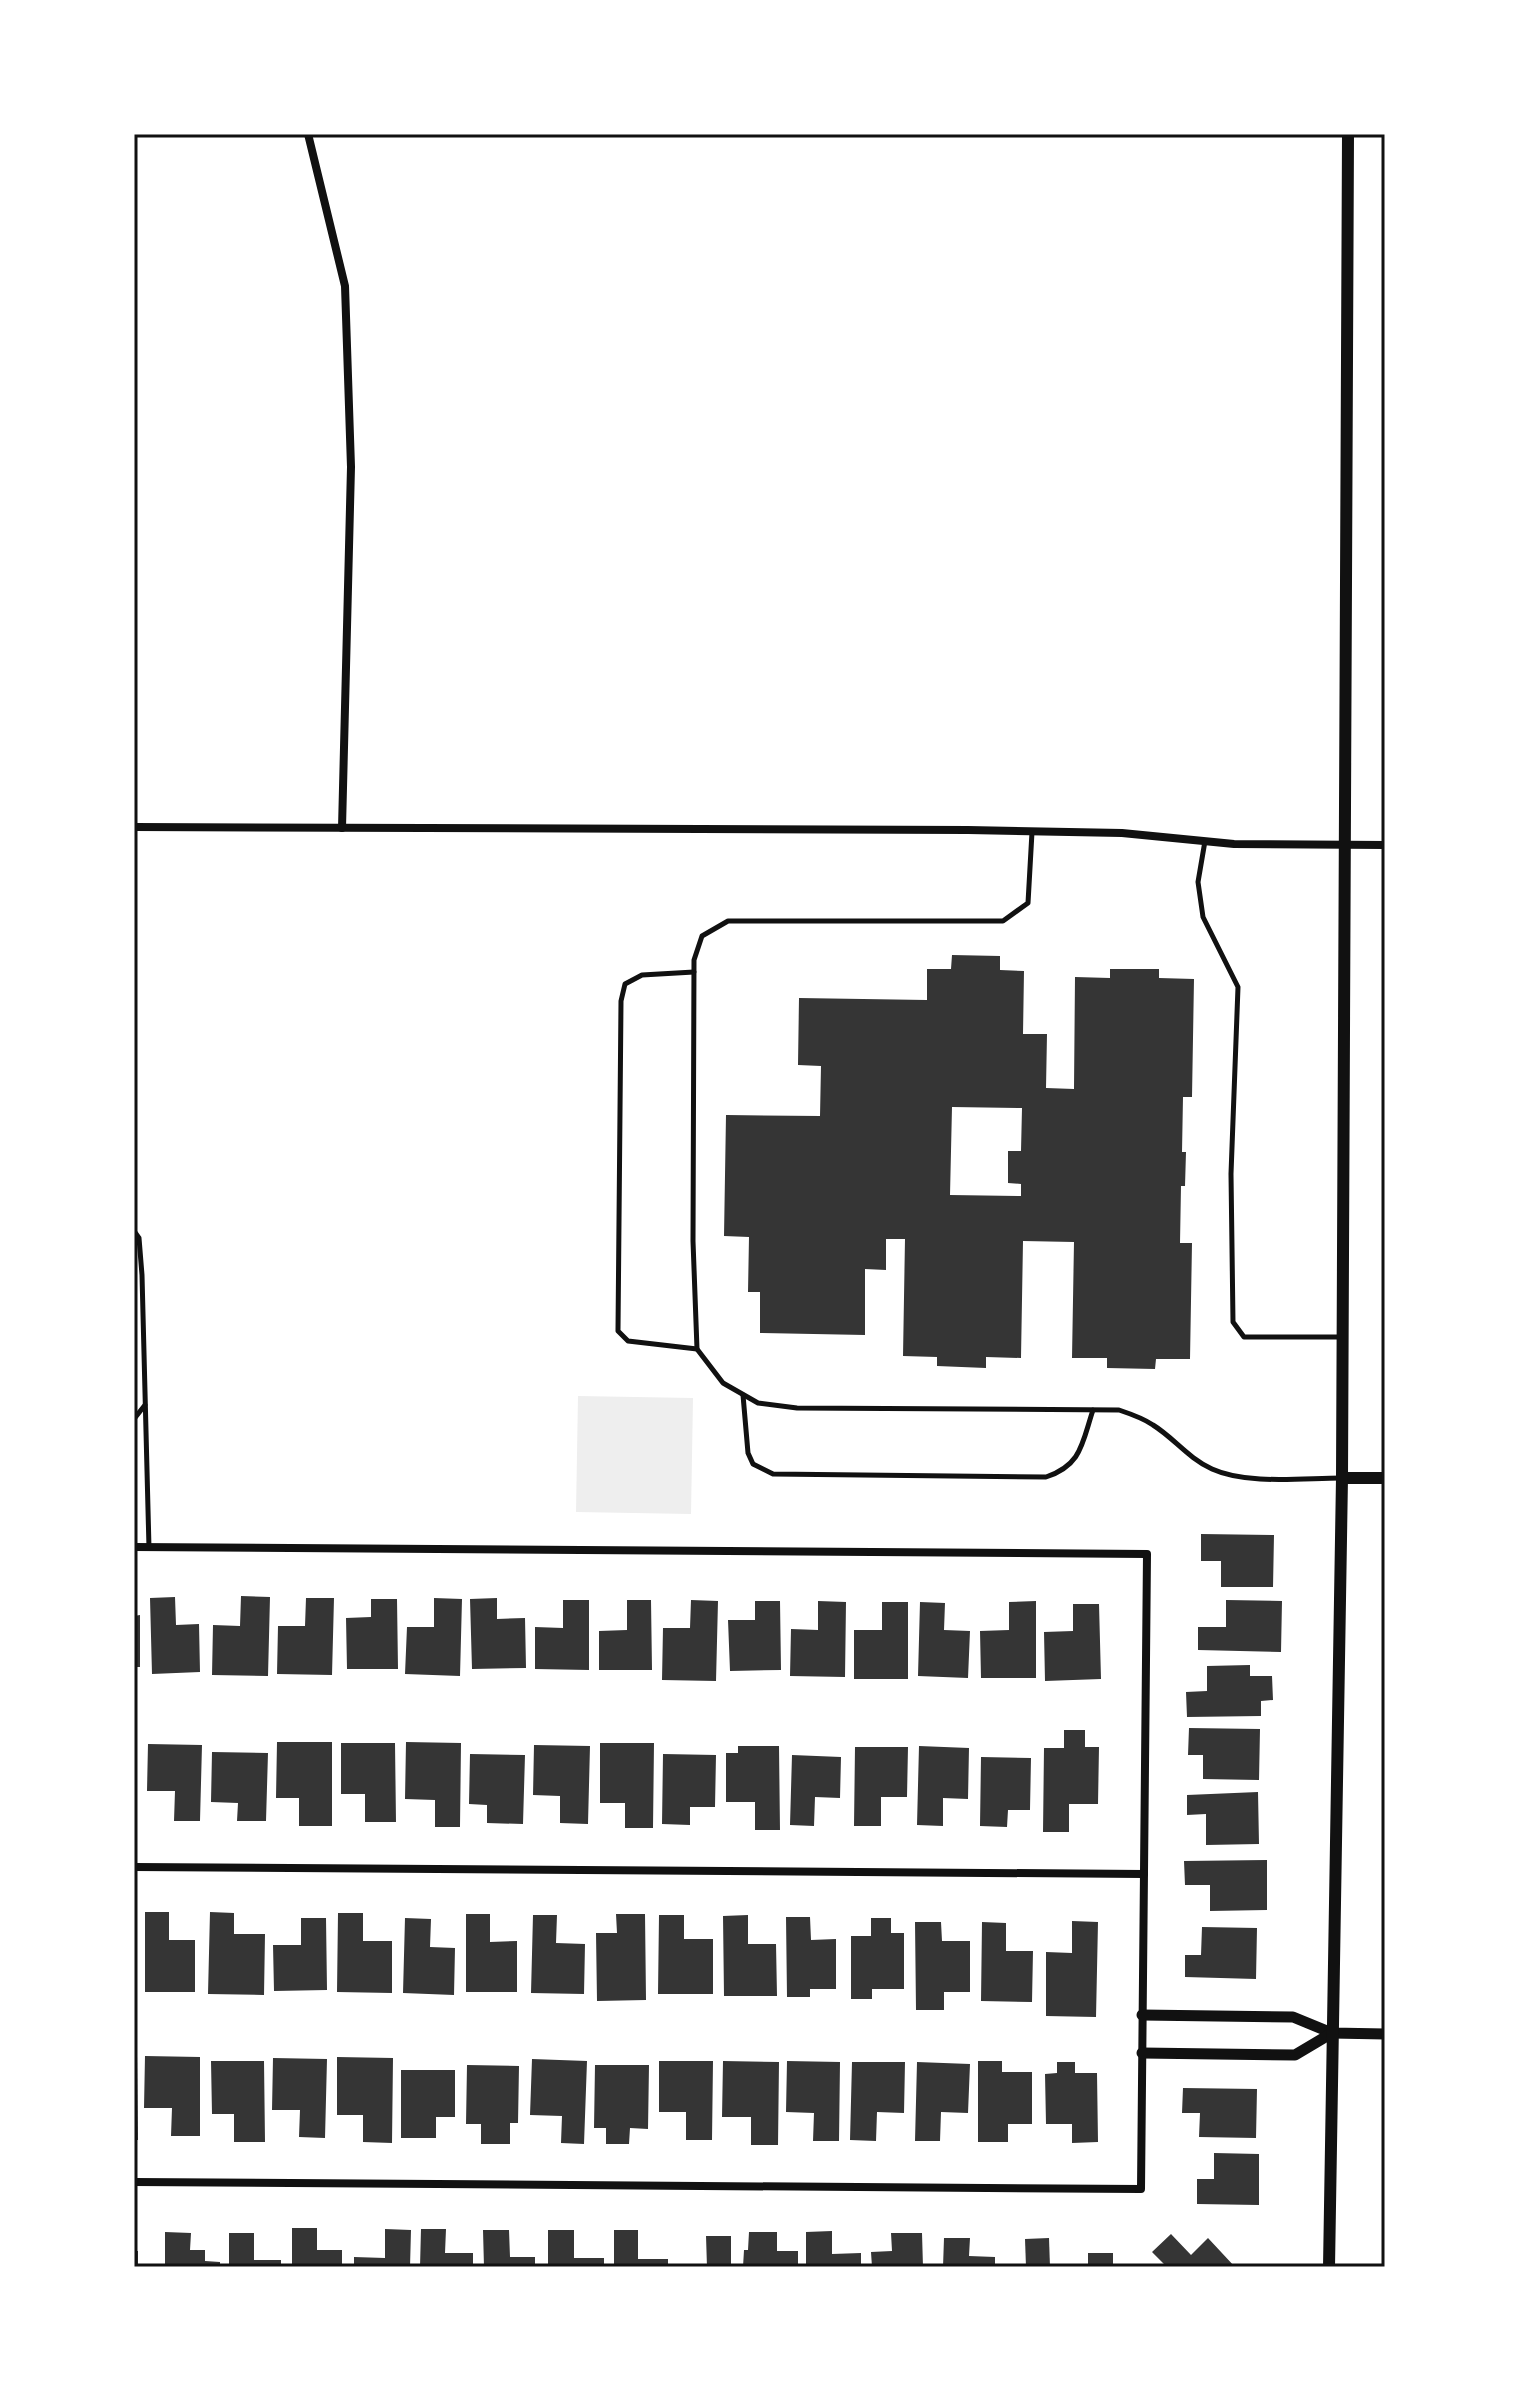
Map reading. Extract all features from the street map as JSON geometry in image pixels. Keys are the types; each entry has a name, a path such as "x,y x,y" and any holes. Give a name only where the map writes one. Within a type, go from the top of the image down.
{"main road":[{"path":"1329,2267 1342,1478 1348,134"},
{"path":"1342,1478 1385,1478"}],"street":[{"path":"308,134 345,286 351,467 342,828"},
{"path":"134,827 1122,833 1205,841 1385,845"},
{"path":"134,1547 1147,1554 1141,2189 134,2182"},
{"path":"134,1867 1144,1874"},
{"path":"1142,2015 1293,2017 1332,2033 1385,2034"},
{"path":"1142,2053 1295,2055 1332,2033"}],"lane":[{"path":"1032,832 1028,903 1003,921 728,921 702,936 694,960 693,1241 697,1349 723,1383 758,1403 797,1408 1119,1410 1156,1426 1185,1453 1214,1470 1246,1478 1342,1478"},
{"path":"1205,841 1198,882 1203,917 1238,987 1231,1174 1233,1322 1244,1337 1342,1337"},
{"path":"694,972 642,975 625,984 621,1001 618,1331 628,1341 697,1349"},
{"path":"134,1231 139,1238 142,1275 149,1548"},
{"path":"743,1395 748,1453 753,1464 773,1474 1046,1477 1070,1466 1078,1454 1093,1410"},
{"path":"134,1419 145,1404"}],"shaded area":[{"path":"578,1396 693,1398 691,1514 576,1512"}],"building":[{"path":"952,955 1000,956 1000,970 1024,971 1023,1034 1047,1034 1046,1088 1074,1089 1075,977 1110,978 1110,969 1159,969 1159,978 1194,979 1192,1097 1183,1097 1182,1152 1186,1152 1185,1186 1181,1186 1180,1243 1192,1243 1190,1359 1156,1359 1155,1369 1107,1368 1107,1358 1072,1358 1074,1242 1023,1241 1021,1358 986,1357 986,1368 937,1366 937,1357 903,1356 905,1239 886,1239 886,1270 865,1269 865,1335 760,1333 760,1292 748,1292 749,1237 724,1236 726,1115 820,1116 821,1066 798,1065 799,998 927,1000 927,969 951,969","holes":["952,1107 1022,1108 1021,1151 1008,1151 1008,1183 1021,1184 1021,1196 950,1195"]},
{"path":"1201,1534 1274,1535 1273,1587 1221,1587 1221,1561 1201,1561"},
{"path":"241,1596 270,1597 268,1676 212,1675 213,1625 240,1626"},
{"path":"175,1597 176,1625 199,1624 200,1672 152,1674 150,1598"},
{"path":"306,1598 334,1598 332,1675 277,1674 278,1626 305,1626"},
{"path":"434,1598 462,1599 460,1676 405,1674 407,1627 434,1627"},
{"path":"497,1598 497,1619 525,1618 526,1668 472,1669 470,1599"},
{"path":"371,1599 397,1599 398,1669 347,1669 346,1618 371,1617"},
{"path":"563,1600 589,1600 589,1670 535,1669 535,1627 563,1628"},
{"path":"627,1600 651,1600 652,1670 599,1670 599,1631 627,1630"},
{"path":"691,1600 718,1601 716,1681 662,1680 663,1628 690,1628"},
{"path":"1226,1600 1282,1601 1281,1652 1198,1650 1198,1627 1226,1627"},
{"path":"755,1601 780,1601 781,1670 730,1671 728,1620 755,1620"},
{"path":"818,1601 846,1602 845,1677 790,1676 791,1629 818,1630"},
{"path":"1036,1601 1036,1678 981,1678 980,1631 1009,1630 1009,1602"},
{"path":"882,1602 908,1602 908,1679 854,1679 854,1630 882,1630"},
{"path":"920,1602 945,1603 944,1630 970,1631 968,1678 918,1676"},
{"path":"1073,1604 1099,1604 1101,1679 1045,1681 1044,1632 1073,1631"},
{"path":"140,1615 140,1667 134,1667 134,1616"},
{"path":"1250,1665 1250,1676 1272,1676 1273,1700 1261,1701 1261,1716 1187,1717 1186,1692 1207,1691 1207,1666"},
{"path":"1189,1728 1260,1729 1259,1780 1203,1779 1203,1755 1188,1755"},
{"path":"1064,1730 1085,1730 1085,1747 1099,1747 1098,1804 1069,1804 1069,1832 1043,1832 1044,1748 1064,1748"},
{"path":"277,1742 332,1742 332,1826 299,1826 299,1798 276,1798"},
{"path":"406,1742 461,1743 460,1827 435,1827 435,1800 405,1799"},
{"path":"341,1743 395,1743 396,1822 365,1822 365,1794 341,1794"},
{"path":"600,1743 654,1743 653,1828 625,1828 625,1803 600,1803"},
{"path":"148,1744 202,1745 200,1821 174,1821 175,1791 147,1791"},
{"path":"534,1745 590,1746 588,1824 560,1823 560,1796 533,1795"},
{"path":"738,1746 779,1746 780,1830 755,1830 755,1802 726,1802 726,1753 738,1753"},
{"path":"919,1746 969,1748 968,1799 943,1798 943,1826 917,1825"},
{"path":"855,1747 908,1747 907,1797 881,1797 881,1826 854,1826"},
{"path":"134,1752 137,1752 137,1797 134,1797"},
{"path":"212,1752 268,1753 266,1821 237,1821 238,1803 211,1802"},
{"path":"470,1754 525,1755 523,1824 487,1823 487,1805 469,1804"},
{"path":"663,1754 716,1755 715,1807 690,1807 690,1825 662,1824"},
{"path":"792,1755 841,1757 840,1798 815,1797 814,1826 790,1825"},
{"path":"981,1757 1031,1758 1030,1810 1008,1810 1007,1827 980,1826"},
{"path":"1258,1792 1259,1844 1206,1845 1206,1814 1187,1815 1187,1795"},
{"path":"1267,1860 1267,1910 1210,1911 1210,1885 1185,1885 1184,1861"},
{"path":"145,1912 169,1912 169,1940 195,1940 195,1992 145,1992"},
{"path":"210,1912 234,1913 234,1934 265,1934 264,1995 208,1994"},
{"path":"338,1913 363,1913 363,1941 392,1941 392,1993 337,1992"},
{"path":"466,1914 490,1914 490,1942 517,1941 517,1992 466,1992"},
{"path":"616,1914 645,1914 646,2000 597,2001 596,1933 617,1933"},
{"path":"533,1915 557,1915 556,1943 585,1944 584,1994 531,1993"},
{"path":"659,1915 684,1915 684,1939 713,1939 713,1994 658,1994"},
{"path":"748,1915 748,1944 776,1944 777,1996 724,1996 723,1916"},
{"path":"786,1917 810,1917 811,1940 836,1939 836,1989 810,1989 810,1997 787,1997"},
{"path":"301,1918 326,1918 327,1990 274,1991 273,1945 301,1945"},
{"path":"405,1918 431,1919 430,1947 455,1948 454,1995 403,1993"},
{"path":"871,1918 891,1918 891,1933 904,1933 904,1989 872,1989 872,1999 851,1999 851,1936 871,1936"},
{"path":"1072,1921 1098,1922 1096,2017 1046,2016 1046,1952 1072,1953"},
{"path":"915,1922 941,1922 942,1941 970,1941 970,1992 944,1992 944,2010 916,2010"},
{"path":"982,1922 1006,1923 1006,1951 1033,1951 1032,2002 981,2001"},
{"path":"1202,1927 1257,1928 1256,1979 1185,1977 1185,1955 1201,1955"},
{"path":"134,2055 137,2055 138,2140 134,2140"},
{"path":"145,2056 200,2057 200,2136 171,2136 172,2108 144,2108"},
{"path":"337,2057 393,2058 392,2143 363,2142 363,2115 337,2115"},
{"path":"273,2058 327,2059 325,2138 299,2137 300,2110 272,2110"},
{"path":"532,2059 587,2061 584,2144 561,2143 562,2116 530,2115"},
{"path":"211,2061 264,2061 265,2142 234,2142 234,2114 212,2114"},
{"path":"659,2061 713,2061 712,2140 686,2140 686,2112 659,2112"},
{"path":"723,2061 779,2062 778,2145 751,2145 751,2117 722,2117"},
{"path":"787,2061 840,2062 839,2141 813,2141 814,2113 786,2112"},
{"path":"978,2061 1002,2061 1002,2072 1032,2072 1032,2124 1008,2124 1008,2142 978,2142"},
{"path":"852,2062 905,2062 904,2113 877,2112 876,2141 850,2140"},
{"path":"917,2062 970,2064 968,2113 941,2112 940,2141 915,2141"},
{"path":"1057,2062 1075,2062 1075,2073 1097,2073 1098,2142 1072,2143 1072,2124 1046,2124 1045,2074 1057,2073"},
{"path":"467,2065 519,2066 518,2123 510,2123 510,2144 481,2144 481,2124 466,2124"},
{"path":"595,2065 649,2065 648,2129 630,2128 629,2144 606,2144 606,2128 594,2128"},
{"path":"401,2070 455,2070 455,2117 436,2117 436,2138 401,2138"},
{"path":"1183,2088 1257,2089 1256,2138 1199,2137 1200,2113 1182,2113"},
{"path":"1214,2153 1259,2154 1259,2205 1197,2204 1197,2179 1214,2179"},
{"path":"292,2228 317,2228 317,2250 342,2250 342,2267 292,2267"},
{"path":"385,2229 411,2230 410,2267 354,2267 354,2257 385,2258"},
{"path":"421,2229 446,2229 445,2253 473,2253 473,2267 420,2267"},
{"path":"483,2230 509,2230 510,2257 535,2257 535,2267 484,2267"},
{"path":"548,2230 574,2230 574,2258 604,2258 604,2267 548,2267"},
{"path":"614,2230 638,2230 638,2259 668,2259 668,2267 614,2267"},
{"path":"832,2231 832,2254 861,2253 861,2267 806,2267 806,2232"},
{"path":"165,2232 191,2233 190,2250 205,2250 205,2261 220,2262 220,2267 165,2267"},
{"path":"749,2232 777,2232 777,2251 798,2251 798,2267 743,2267"},
{"path":"229,2233 254,2233 254,2260 281,2260 281,2267 229,2267"},
{"path":"891,2233 922,2233 923,2267 872,2267 871,2252 892,2251"},
{"path":"1171,2234 1191,2255 1208,2238 1235,2267 1167,2267 1152,2252"},
{"path":"706,2236 731,2236 731,2267 707,2267"},
{"path":"944,2238 970,2238 969,2256 995,2257 995,2267 943,2267"},
{"path":"1049,2238 1050,2267 1026,2267 1025,2239"},
{"path":"134,2251 138,2251 138,2267 134,2267"},
{"path":"1088,2253 1113,2253 1113,2267 1088,2267"}]}
